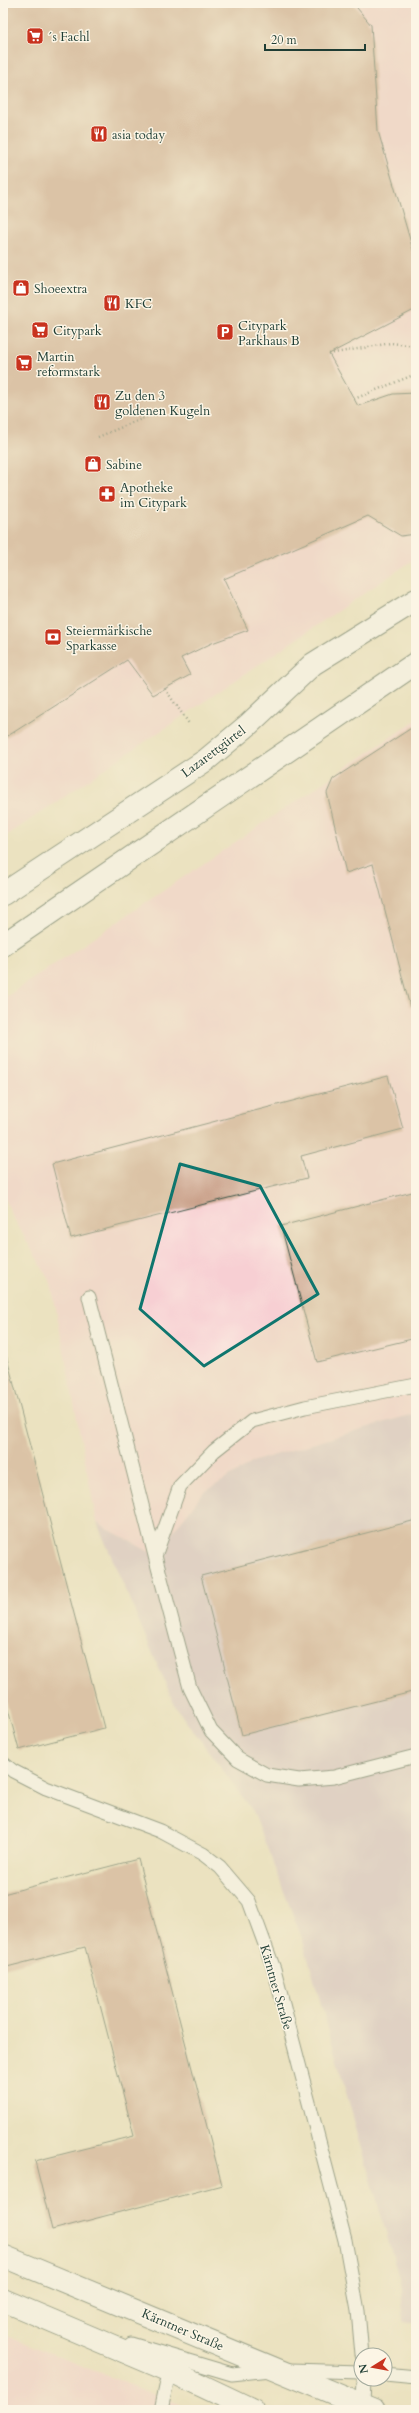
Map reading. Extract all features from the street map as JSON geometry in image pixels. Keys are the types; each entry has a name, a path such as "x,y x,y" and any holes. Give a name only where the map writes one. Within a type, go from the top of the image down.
{"main road":[{"name":"Lazarettgürtel","path":"3,894 206,760 248,725 313,664 416,600"},
{"path":"3,945 416,663"},
{"name":"Kärntner Straße","path":"3,2256 368,2408"},
{"path":"3,2300 174,2373 221,2402 253,2410"}],"lane":[{"path":"89,1297 190,1688 211,1731 238,1759 267,1775 299,1780 334,1777 416,1756"},
{"path":"155,1556 180,1486 214,1451 252,1421 306,1407 416,1385"},
{"name":"Kärntner Straße","path":"3,1762 13,1771 46,1788 160,1831 203,1854 220,1867 249,1901 274,1970 345,2240 358,2311 361,2347"},
{"path":"66,2326 232,2374 278,2370 353,2372"},
{"path":"161,2410 167,2382 174,2373"},
{"path":"393,2375 416,2377"},
{"name":"Kärntner Straße","path":"365,2387 368,2408"}],"path":[{"path":"330,354 391,343 416,346"},
{"path":"354,398 416,374"},
{"path":"98,437 158,412"},
{"path":"165,689 190,725"}],"highlighted area":[{"path":"180,1164 260,1186 318,1294 204,1366 140,1309"}],"shaded area":[{"path":"3,3 416,3 416,558 3,838"},
{"path":"416,720 416,1413 255,1461 203,1493 155,1555 97,1523 51,1283 12,1215 3,1194 3,999"},
{"path":"416,1413 416,2324 404,2322 400,2282 303,1941 253,1811 175,1706 97,1523 155,1555 203,1493 255,1461"},
{"path":"3,2334 10,2337 193,2410 3,2410"}],"building":[{"name":"Citypark Parkhaus B","path":"3,3 353,3 371,25 378,131 416,260 416,309 329,354 358,406 393,394 416,393 416,534 401,536 368,516 224,579 248,630 212,643 181,658 190,675 153,695 127,660 3,739"},
{"path":"416,725 416,1005 410,1007 373,864 346,873 327,793 333,779"},
{"path":"388,1076 403,1129 301,1156 307,1178 71,1238 52,1164"},
{"path":"416,1191 416,1338 317,1362 281,1226"},
{"path":"3,1343 104,1728 19,1750 3,1691"},
{"path":"416,1520 416,1691 242,1735 201,1576"},
{"path":"138,1859 222,2185 52,2230 35,2161 134,2136 85,1947 3,1968 3,1894"}],"place":[{"name":"´s Fachl","path":"35,36"},
{"name":"asia today","path":"99,134"},
{"name":"Shoeextra","path":"21,288"},
{"name":"KFC","path":"112,303"},
{"name":"Citypark","path":"40,330"},
{"name":"Citypark Parkhaus B","path":"225,332"},
{"name":"Martin reformstark","path":"24,363"},
{"name":"Zu den 3 goldenen Kugeln","path":"102,402"},
{"name":"Sabine","path":"93,464"},
{"name":"Apotheke im Citypark","path":"107,494"},
{"name":"Steiermärkische Sparkasse","path":"53,637"}]}
